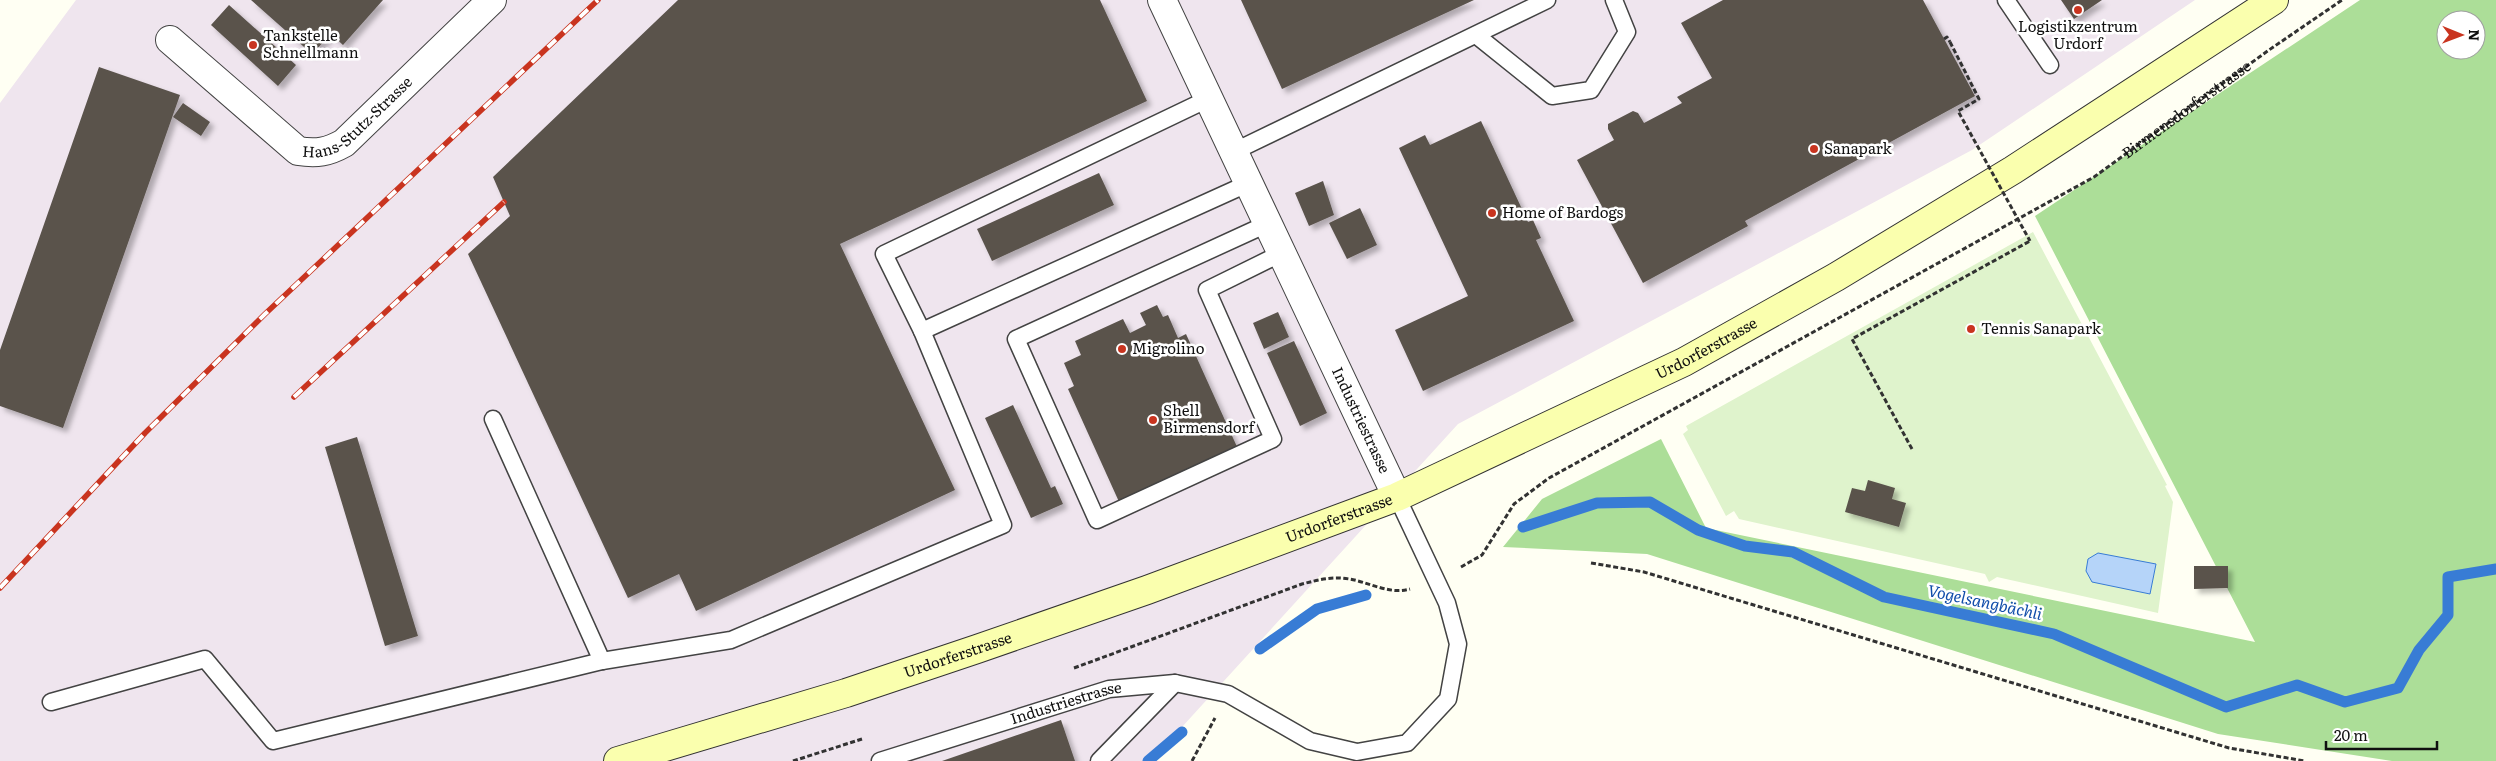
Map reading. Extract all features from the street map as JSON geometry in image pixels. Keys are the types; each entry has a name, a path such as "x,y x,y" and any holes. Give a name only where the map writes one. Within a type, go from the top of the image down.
{"main road":[{"name":"Urdorferstrasse","path":"618,761 846,693 977,649 1147,590 1397,497 1684,362 1836,278 2013,170 2274,0"}],"street":[{"name":"Hans-Stutz-Strasse","path":"170,40 298,151 313,153 329,152 344,143 492,0"},
{"name":"Industriestrasse","path":"1162,0 1280,254 1397,497"}],"lane":[{"path":"1233,152 1547,0"},
{"path":"1476,35 1552,96 1591,90 1627,32 1614,0"},
{"path":"2006,0 2050,65"},
{"path":"51,702 205,659 273,740 602,661 731,640 1003,525 922,332 884,254 1208,99"},
{"path":"922,332 1248,184"},
{"path":"1267,224 1016,339 1097,520 1273,439 1207,290 1280,254"},
{"path":"493,419 602,661"},
{"name":"Industriestrasse","path":"880,761 1109,689 1175,683 1228,694 1310,741 1356,752 1407,743 1448,699 1458,644 1447,603 1397,497"},
{"path":"1099,761 1175,683"}],"path":[{"name":"Birmensdorferstrasse","path":"1466,564 1482,555 1514,504 1549,478 2028,216 2094,177 2269,50 2342,0"},
{"path":"1912,449 1852,339 2030,242 1958,111 1979,99 1950,42 1947,37 1944,39"},
{"path":"1591,563 1644,572 2229,748 2305,761"},
{"path":"1072,669 1302,584 1328,578 1348,579 1401,592 1411,589"},
{"path":"1192,761 1228,694"},
{"path":"793,761 871,736"}],"shaded area":[{"path":"76,0 2195,0 1972,150 1458,424 1151,761 0,761 0,103"}],"green space":[{"path":"2360,0 2496,0 2496,761 2392,761 2218,734 1647,554 1503,547 1542,499 1661,439 1706,528 2255,642 2035,216"},
{"name":"Tennis Sanapark","path":"2033,232 2167,485 2165,486 2173,502 2158,613 1997,577 1989,582 1985,574 1739,519 1734,511 1726,516 1683,434 1688,430 1686,426"}],"water":[{"path":"2098,553 2156,564 2150,594 2092,582 2086,571 2088,559"}],"building":[{"path":"251,0 383,0 343,45 331,34 312,54"},
{"path":"678,0 1100,0 1147,101 840,244 955,490 696,611 679,574 628,598 468,254 510,216 493,177"},
{"path":"1241,0 1474,0 1282,89"},
{"name":"Sanapark","path":"1723,0 1923,0 1975,96 1745,221 1748,226 1643,283 1577,160 1614,140 1608,129 1608,124 1633,111 1638,113 1644,123 1682,103 1677,97 1712,78 1681,23"},
{"name":"Logistikzentrum Urdorf","path":"2061,0 2102,0 2074,19"},
{"name":"Tankstelle Schnellmann","path":"229,5 296,65 278,86 211,25"},
{"path":"99,67 180,95 63,428 0,406 0,350"},
{"path":"183,103 210,122 201,136 173,117"},
{"path":"1481,121 1528,222 1533,220 1541,238 1536,240 1574,321 1423,391 1395,330 1468,296 1399,148 1425,135 1430,145"},
{"path":"1099,173 1114,205 992,261 977,229"},
{"path":"1323,181 1334,215 1309,226 1295,193"},
{"path":"1360,208 1377,245 1347,259 1329,223"},
{"name":"Shell Birmensdorf","path":"1157,305 1163,317 1168,315 1178,338 1186,334 1238,449 1120,504 1068,389 1074,386 1064,363 1081,355 1075,341 1123,319 1130,333 1146,325 1140,313"},
{"path":"1278,312 1289,337 1264,349 1253,323"},
{"path":"1294,341 1327,413 1300,426 1267,353"},
{"path":"1013,405 1051,488 1055,486 1063,504 1031,518 985,418"},
{"path":"357,437 418,636 385,646 325,447"},
{"path":"1868,480 1895,488 1892,499 1906,503 1899,527 1845,512 1852,488 1865,491"},
{"path":"2194,566 2228,566 2228,588 2194,589"},
{"path":"1061,720 1075,761 942,761"}],"waterway":[{"name":"Vogelsangbächli","path":"1523,527 1597,503 1650,502 1698,530 1745,546 1793,552 1884,597 2054,634 2226,707 2297,685 2345,702 2398,688 2419,650 2448,615 2448,577 2496,569"},
{"name":"Vogelsangbächli","path":"1260,649 1317,609 1366,595"},
{"name":"Vogelsangbächli","path":"1148,761 1182,732"}],"railway":[{"path":"0,588 145,433 265,314 598,0"},
{"path":"294,397 504,202"}],"place":[{"name":"Logistikzentrum Urdorf","path":"2078,10"},
{"name":"Tankstelle Schnellmann","path":"253,45"},
{"name":"Sanapark","path":"1814,149"},
{"name":"Home of Bardogs","path":"1492,213"},
{"name":"Tennis Sanapark","path":"1971,329"},
{"name":"Migrolino","path":"1122,349"},
{"name":"Shell Birmensdorf","path":"1153,420"}]}
